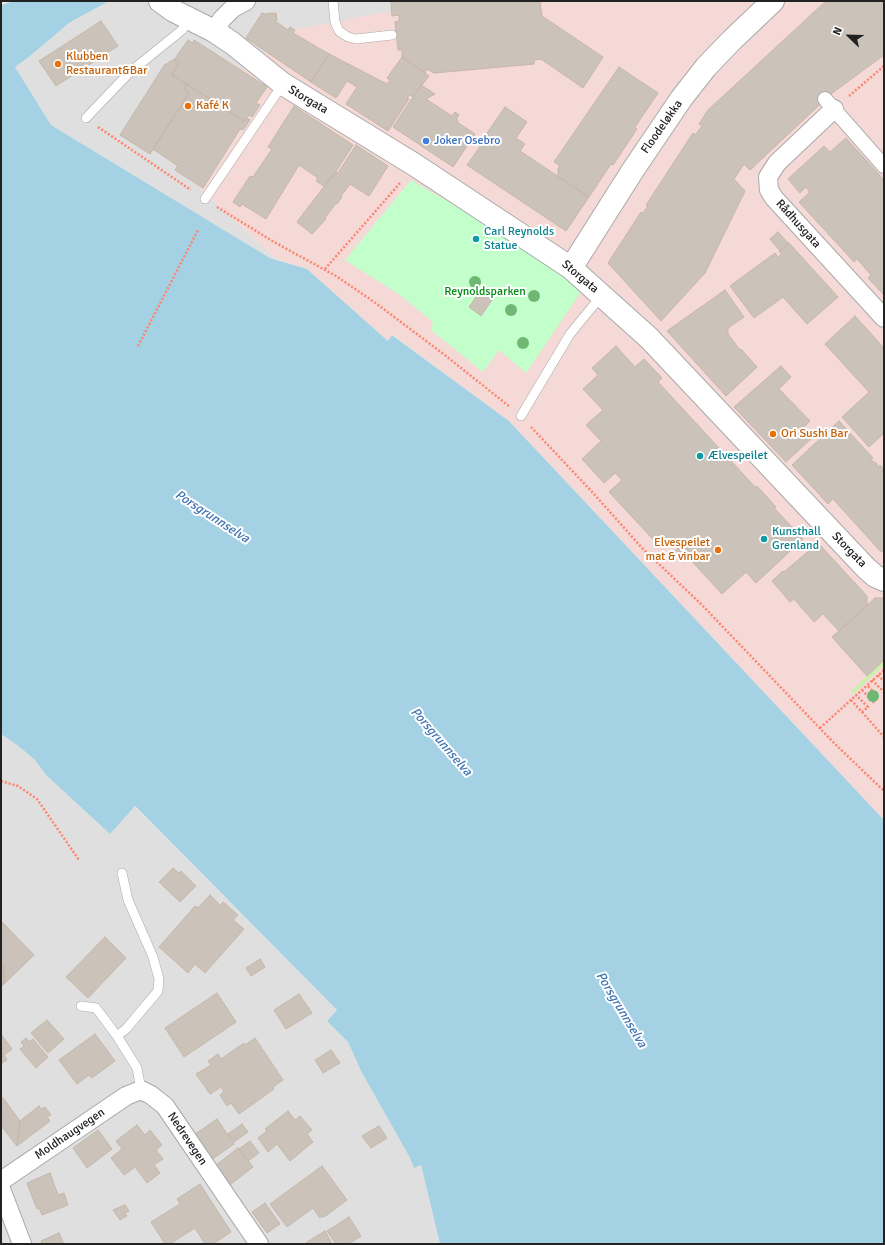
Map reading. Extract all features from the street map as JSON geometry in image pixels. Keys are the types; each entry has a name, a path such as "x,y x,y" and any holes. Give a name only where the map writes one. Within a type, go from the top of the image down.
{"street":[{"path":"214,31 222,19 233,8 246,1"},
{"name":"Floodeløkka","path":"571,268 633,170 681,99 706,67 773,1"},
{"name":"Storgata","path":"175,10 214,31 232,43 283,84 415,165 571,268 649,338 866,568 875,576 884,580"},
{"path":"830,104 884,166"},
{"name":"Rådhusgata","path":"830,104 777,163 768,177 769,190 774,198 884,318"},
{"name":"Moldhaugvegen","path":"1,1182 126,1096 141,1090"},
{"name":"Nedrevegen","path":"141,1090 151,1094 165,1106 259,1244"},
{"path":"1,1188 22,1244"}],"lane":[{"path":"333,1 335,22 339,31 356,39 392,35"},
{"path":"86,118 130,72 182,30 175,10"},
{"path":"205,199 283,84"},
{"path":"520,416 570,334 602,295"},
{"path":"118,1036 126,1029 158,991 159,979 153,957 128,900 122,874"},
{"path":"81,1006 96,1008 118,1036 137,1068 141,1090"}],"path":[{"path":"830,104 884,66"},
{"path":"86,118 205,199 274,242 325,269 377,304 446,356 520,416 548,444 642,548 701,604 820,728 884,791"},
{"path":"325,269 415,165"},
{"path":"138,346 198,230"},
{"path":"820,728 884,670"},
{"path":"878,675 884,682"},
{"path":"872,680 884,692"},
{"path":"862,690 873,702 878,697 867,685"},
{"path":"856,695 868,708 862,712"},
{"path":"851,700 884,737"},
{"path":"1,782 18,786 37,799 79,860"}],"shaded area":[{"path":"109,1 441,1 200,189 278,260 270,258 51,125 15,67 69,23"},
{"path":"441,1 884,1 884,820 509,421 393,335 388,341 307,269 278,260 200,189 187,141 201,108 288,31"},
{"path":"1,734 34,759 47,776 110,834 134,806 337,1010 327,1021 348,1042 362,1073 409,1156 414,1168 421,1165 440,1244 1,1244"}],"green space":[{"name":"Reynoldsparken","path":"411,180 587,283 526,373 499,350 483,372 431,330 433,322 400,295 345,260"},
{"path":"884,661 884,665 853,694 851,691"}],"water":[{"name":"Porsgrunnselva","path":"14,1 109,1 69,23 15,67 51,125 270,258 307,269 388,341 392,335 509,421 884,820 884,1244 440,1244 421,1165 414,1168 409,1156 362,1073 348,1042 327,1021 337,1010 135,806 110,834 47,776 34,759 1,734 1,5"}],"building":[{"path":"391,1 546,1 540,2 542,16 603,57 583,88 541,59 534,60 534,64 434,73 427,69 425,73 402,57 402,50 398,50 395,22 399,21 399,15 392,16"},
{"path":"826,1 884,1 884,55 831,94 750,170 744,164 734,179 745,191 705,273 661,321 608,263 641,212 642,214 648,206 646,205 693,133 695,135 702,126 699,124 708,110"},
{"path":"262,13 276,13 277,20 275,21 288,30 290,27 295,30 293,33 329,54 311,82 246,38"},
{"path":"101,21 118,46 56,86 39,61"},
{"path":"188,40 193,43 194,40 267,87 256,103 260,105 252,117 249,115 244,121 172,75 179,63 174,60"},
{"path":"329,54 387,84 390,80 387,78 402,57 429,76 413,97 410,95 407,98 409,99 388,131 346,104 357,87 347,81 336,98 311,82"},
{"path":"174,60 179,63 172,75 187,84 184,89 189,93 150,154 120,135 165,64"},
{"path":"619,67 658,93 635,127 637,129 589,197 558,177 558,168 560,166 554,162"},
{"path":"187,84 244,121 247,118 250,120 243,130 240,129 203,188 175,170 178,165 153,149 189,93 184,89"},
{"path":"421,85 435,94 426,99 452,116 455,112 459,115 456,119 458,120 457,122 475,134 453,167 393,127"},
{"path":"294,106 353,145 333,176 324,186 316,181 318,178 299,165 266,219 242,204 240,207 233,202 250,176 253,177 272,149 268,147"},
{"path":"505,107 527,122 516,138 525,144 520,151 589,197 566,231 467,165 489,134 487,133"},
{"path":"846,138 884,180 884,295 868,278 871,275 857,259 854,262 799,202 810,192 806,187 800,193 788,179 824,146 830,152"},
{"path":"356,145 388,166 369,196 350,184 337,204 336,203 325,218 326,219 312,234 297,222 335,172 338,173"},
{"path":"778,232 788,243 780,251 770,239"},
{"path":"789,243 838,297 807,324 783,297 754,318 730,286 775,253 778,257 782,254 779,252"},
{"path":"725,290 744,317 728,328 728,334 740,350 741,349 757,367 726,396 667,331"},
{"path":"480,291 492,300 481,316 469,307"},
{"path":"855,316 884,348 884,433 869,447 842,417 869,392 825,344"},
{"name":"Ælvespeilet","path":"616,346 635,367 644,359 662,378 658,382 755,487 757,486 776,507 774,508 803,539 756,583 746,572 722,594 689,558 684,562 674,552 679,547 672,539 661,548 609,492 622,480 615,473 604,483 582,459 601,441 586,425 603,410 583,389 598,375 592,368"},
{"path":"781,366 791,377 779,389 810,421 804,427 813,437 786,462 734,407"},
{"path":"839,421 873,458 870,461 877,464 877,468 880,465 884,470 884,549 881,552 833,499 828,504 792,465"},
{"path":"818,543 867,596 867,606 839,631 823,614 814,622 794,599 790,602 772,581"},
{"path":"875,598 884,598 884,660 867,676 832,637"},
{"path":"173,868 179,873 181,871 196,886 180,902 159,882"},
{"path":"210,895 220,905 223,902 238,915 233,920 244,929 205,973 195,964 188,973 159,947 195,906 198,908"},
{"path":"1,921 34,955 4,984 4,965 1,965"},
{"path":"105,937 126,958 88,998 66,977"},
{"path":"260,959 265,967 251,976 246,968"},
{"path":"1,965 4,965 4,984 1,987"},
{"path":"217,993 236,1022 184,1057 165,1028"},
{"path":"299,994 312,1013 286,1029 274,1010"},
{"path":"47,1020 64,1039 48,1053 31,1033"},
{"path":"1,1034 12,1049 4,1055 7,1060 1,1064"},
{"path":"95,1034 115,1061 92,1078 89,1075 77,1084 59,1060"},
{"path":"26,1038 29,1042 33,1039 48,1057 36,1068 20,1049 24,1046 21,1042"},
{"path":"255,1038 283,1080 273,1087 274,1089 239,1114 231,1103 227,1106 220,1095 224,1092 221,1087 210,1094 196,1074 211,1065 208,1061 218,1054 221,1059 244,1043 245,1045"},
{"path":"331,1050 340,1063 323,1073 315,1060"},
{"path":"3,1098 20,1121 17,1146 1,1126 1,1099"},
{"path":"39,1106 41,1109 45,1107 51,1115 47,1117 50,1121 17,1146 20,1121"},
{"path":"288,1111 295,1120 300,1116 312,1130 307,1134 313,1142 290,1161 277,1144 268,1152 258,1138 267,1131 265,1129"},
{"path":"217,1119 234,1144 211,1160 194,1135"},
{"path":"242,1124 248,1132 234,1142 228,1134"},
{"path":"137,1125 145,1135 150,1130 162,1145 156,1150 163,1159 154,1165 160,1173 147,1183 135,1167 124,1175 111,1158 122,1149 116,1141"},
{"path":"379,1126 387,1138 371,1148 362,1136"},
{"path":"98,1130 112,1149 87,1168 73,1148"},
{"path":"250,1141 259,1153 248,1161 239,1149"},
{"path":"238,1148 253,1167 230,1185 215,1166"},
{"path":"322,1166 347,1200 324,1217 322,1216 320,1218 313,1208 287,1227 270,1204"},
{"path":"50,1173 58,1195 64,1193 68,1205 42,1215 39,1208 37,1209 27,1183"},
{"path":"200,1184 231,1232 213,1244 205,1244 195,1228 170,1244 165,1244 151,1222 180,1204 177,1199"},
{"path":"265,1203 280,1224 267,1233 252,1212"},
{"path":"125,1205 129,1211 125,1213 127,1216 120,1220 113,1210"},
{"path":"349,1217 361,1236 349,1244 336,1244 327,1231"},
{"path":"325,1231 332,1244 306,1244 307,1242"},
{"path":"59,1233 64,1244 42,1244 41,1241"}],"place":[{"name":"Klubben Restaurant&Bar","path":"58,64"},
{"name":"Kafé K","path":"188,106"},
{"name":"Joker Osebro","path":"426,141"},
{"name":"Carl Reynolds Statue","path":"476,239"},
{"name":"Ori Sushi Bar","path":"773,434"},
{"name":"Ælvespeilet","path":"700,456"},
{"name":"Kunsthall Grenland","path":"764,539"},
{"name":"Elvespeilet mat & vinbar","path":"718,550"}]}
